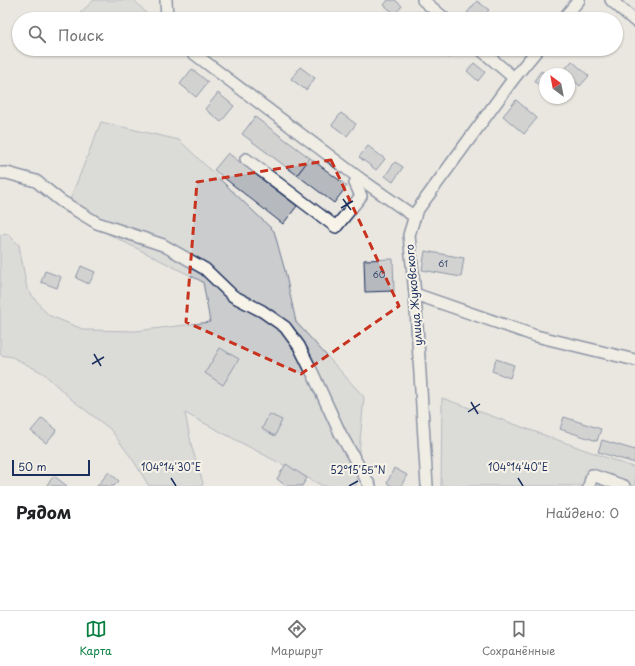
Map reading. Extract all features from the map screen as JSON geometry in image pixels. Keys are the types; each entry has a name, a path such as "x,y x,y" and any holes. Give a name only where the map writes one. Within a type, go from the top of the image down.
{"street":[{"path":"166,0 166,12"},
{"path":"423,0 437,12"},
{"path":"569,12 578,0"},
{"path":"611,0 635,20"},
{"path":"197,56 359,178 415,217"},
{"path":"488,56 514,78"},
{"name":"улица Жуковского","path":"427,486 415,294 409,235 416,212 514,78 532,56"},
{"path":"246,159 336,227 361,196 355,183 359,178"},
{"path":"0,173 7,173 36,181 61,201 97,222 163,245 205,269 233,296 262,311 285,327 299,346 340,433 370,486"},
{"path":"415,294 536,336 635,360"},
{"path":"589,486 592,475 624,486"}],"highlighted area":[{"path":"331,160 399,306 301,374 186,322 197,182"}],"shaded area":[{"path":"94,0 134,0 145,12 81,12"},
{"path":"101,122 179,140 274,231 285,271 296,322 364,397 356,486 323,486 185,413 192,448 203,483 202,486 149,486 133,460 110,429 71,399 43,373 12,357 0,355 0,235 8,234 19,245 27,289 48,315 85,330 136,331 210,322 203,282 65,212"},
{"path":"442,398 635,468 635,486 441,486"}],"building":[{"path":"388,0 395,0 402,6 397,12 393,12 384,5"},
{"path":"477,1 489,10 487,12 468,12"},
{"path":"572,61 589,76 580,86 575,81 575,68 566,68"},
{"path":"474,63 485,72 478,81 467,71"},
{"path":"300,67 315,78 306,90 291,79"},
{"path":"192,69 208,82 196,97 180,84"},
{"path":"539,74 539,85 534,81"},
{"path":"218,93 234,106 221,122 205,109"},
{"path":"516,100 537,118 524,134 503,116"},
{"path":"341,113 356,124 347,136 332,125"},
{"path":"255,117 310,158 297,175 242,134"},
{"path":"368,146 385,159 376,170 359,157"},
{"path":"228,153 297,206 283,224 214,170"},
{"path":"310,158 347,186 334,203 297,175"},
{"path":"395,162 403,167 393,182 385,176"},
{"path":"425,251 464,258 461,277 422,270"},
{"path":"393,259 394,291 365,292 364,260"},
{"path":"81,266 95,272 89,284 76,278"},
{"path":"45,271 61,277 57,288 41,282"},
{"path":"220,348 239,359 223,385 205,373"},
{"path":"496,359 514,365 510,378 492,371"},
{"path":"269,414 282,420 275,436 262,429"},
{"path":"564,417 601,429 597,441 560,429"},
{"path":"42,418 57,430 46,443 31,431"},
{"path":"602,440 635,450 635,463 598,452"},
{"path":"286,464 307,478 302,486 286,486 277,479"},
{"path":"394,468 407,475 401,486 392,486 387,483"},
{"path":"109,472 119,481 114,486 97,486"},
{"path":"54,476 67,486 46,486"}]}
